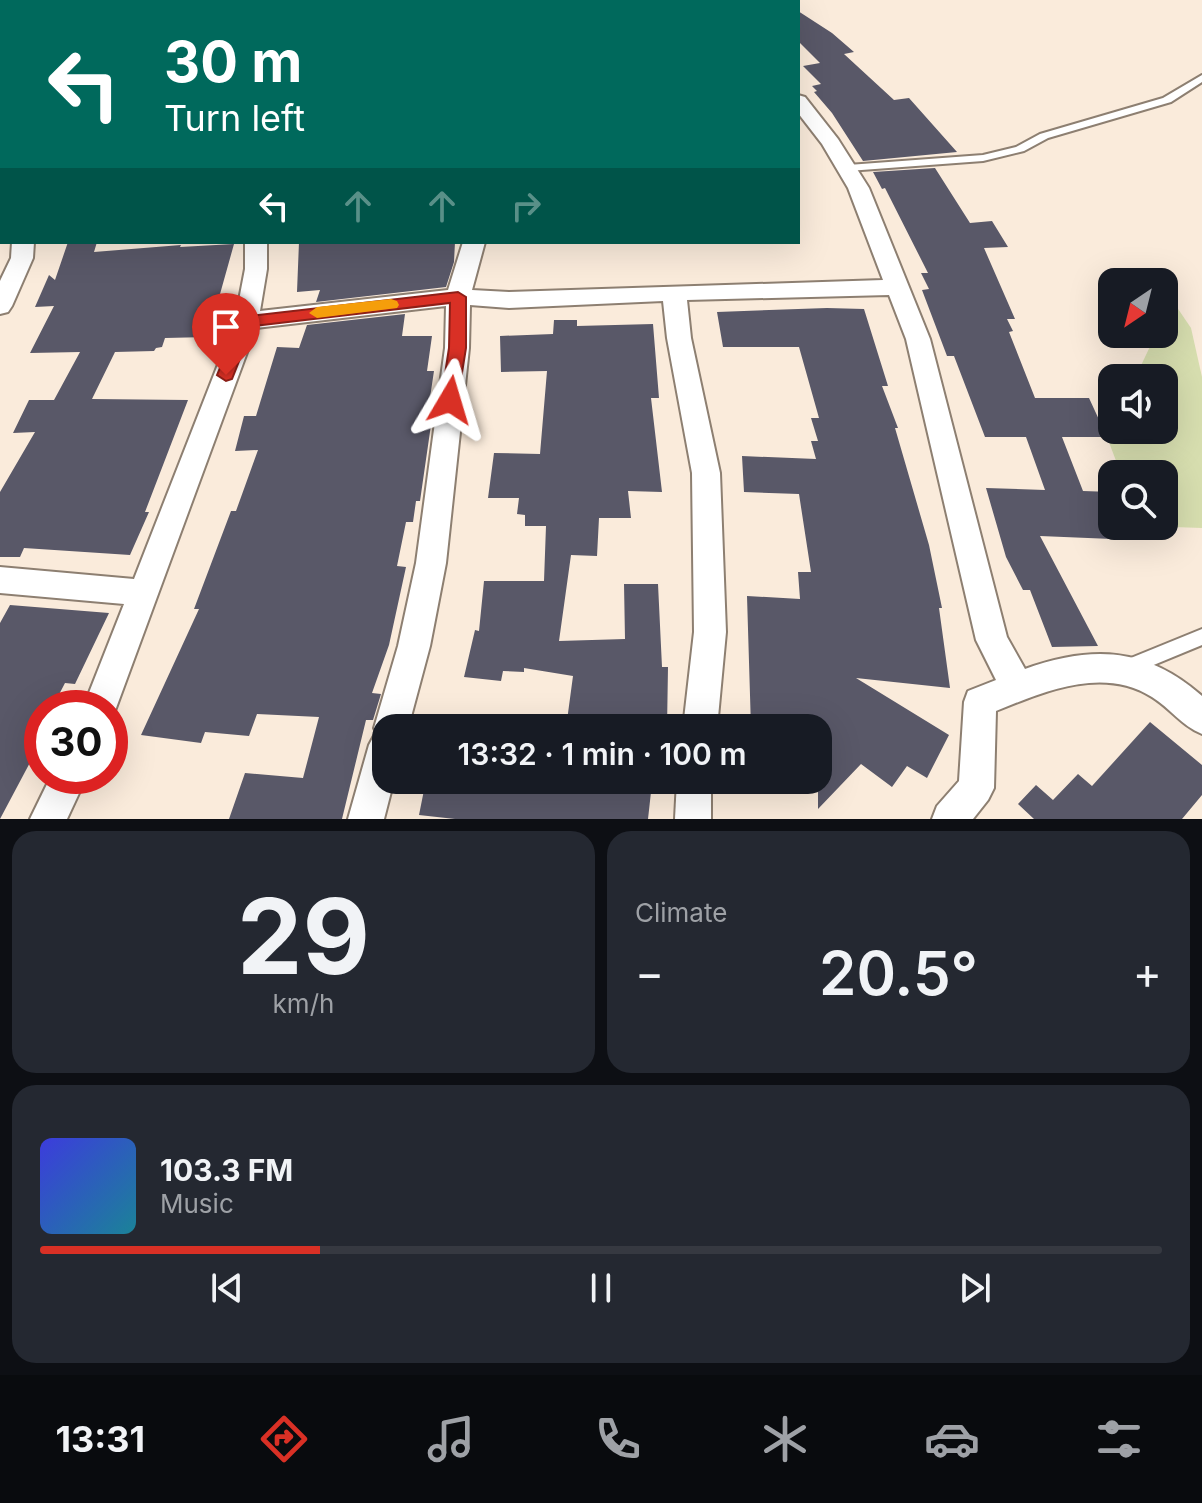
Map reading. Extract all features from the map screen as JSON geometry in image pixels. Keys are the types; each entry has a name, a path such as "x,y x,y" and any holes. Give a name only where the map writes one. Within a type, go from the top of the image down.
{"street":[{"path":"800,104 848,168 880,231 897,287 918,339 992,640 1017,687"},
{"path":"0,306 22,258 23,244"},
{"path":"107,690 247,321 256,269 256,244"},
{"path":"395,714 414,646 431,563 457,348 458,297 473,244"},
{"path":"247,321 458,297 509,300 674,292 897,287"},
{"path":"674,292 679,338 706,473 710,632 701,714"},
{"path":"0,580 143,593"},
{"path":"950,819 976,788 980,702 1017,687 1095,664 1127,668 1169,688 1202,718"},
{"path":"48,819 61,794"},
{"path":"366,819 373,794"},
{"path":"693,819 694,794"}],"lane":[{"path":"848,168 983,158 1020,149 1044,136 1167,100 1202,78"},
{"path":"1127,668 1202,637"}],"green space":[{"path":"1178,309 1191,328 1202,377 1202,528 1178,527 1178,460 1116,460 1110,444 1178,444 1178,364 1142,364 1149,348 1178,348"}],"building":[{"path":"800,12 854,52 844,54 894,100 909,98 957,152 863,161 832,113 814,92 817,91 812,86 821,84 803,66 820,63 800,43"},
{"path":"935,168 970,223 992,221 1008,247 984,248 1015,319 1007,319 1013,331 1009,332 1035,398 1089,398 1098,418 1098,437 1062,437 1083,491 1098,492 1098,538 1040,536 1098,646 1052,647 1030,590 1023,590 1006,557 986,488 1045,490 1026,437 985,437 954,356 947,356 922,290 929,289 921,273 928,273 885,188 882,189 873,172"},
{"path":"67,244 96,244 94,252 234,244 208,337 165,338 162,347 154,351 115,352 92,399 188,400 145,512 149,512 130,555 24,548 20,557 0,557 0,492 35,432 13,433 29,400 54,400 80,352 30,353 54,306 35,307 49,275 55,280"},
{"path":"299,244 455,244 454,262 446,287 316,302 320,290 297,292"},
{"path":"864,309 888,386 882,386 898,428 895,428 929,545 942,608 939,608 950,688 856,678 949,735 927,778 907,766 892,787 861,764 818,809 818,794 832,794 832,714 751,714 747,596 800,599 798,572 811,572 799,494 744,492 742,456 816,459 811,441 818,441 811,418 819,418 799,347 723,347 717,312"},
{"path":"405,314 402,336 432,336 427,371 434,371 428,411 433,411 420,501 416,501 413,522 406,522 397,566 406,567 389,645 372,693 381,694 372,720 366,720 342,819 229,819 245,773 303,778 319,717 257,714 249,736 205,732 201,743 141,735 199,609 194,609 258,450 235,451 244,416 256,416 277,347 299,348 307,325"},
{"path":"554,320 577,320 577,326 653,324 659,398 651,398 662,492 628,491 631,518 599,518 597,556 571,555 559,641 625,639 624,584 658,584 662,667 668,667 667,714 568,714 573,676 524,668 524,672 503,671 501,681 464,677 475,630 479,631 484,581 544,581 546,526 525,526 525,515 517,514 519,498 488,498 494,453 540,454 547,371 501,372 500,336 553,334"},
{"path":"10,605 109,613 75,684 65,683 61,690 24,690 24,774 0,819 0,623"},
{"path":"1150,722 1202,765 1202,795 1182,819 1034,819 1018,804 1036,785 1053,800 1078,774 1092,786"},
{"path":"423,794 651,794 648,819 455,819 419,815"}],"slow traffic":[{"path":"317,313 391,305"}],"route":[{"path":"226,375 247,321 458,297 457,348 450,400"}]}
